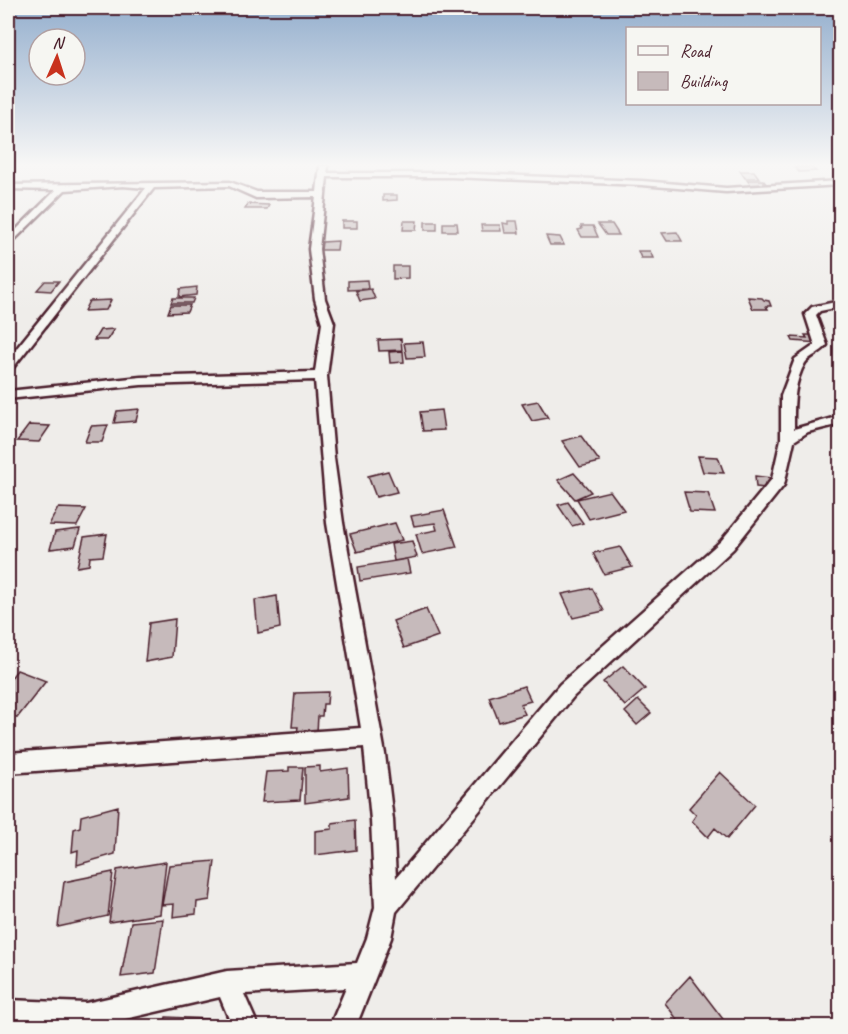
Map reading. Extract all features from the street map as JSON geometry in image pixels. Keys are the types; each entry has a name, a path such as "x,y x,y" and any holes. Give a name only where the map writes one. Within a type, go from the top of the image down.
{"street":[{"path":"8,243 37,214"},
{"path":"8,366 130,214"},
{"path":"318,214 314,249 320,299 328,323 321,376 327,458 375,754 382,820 386,907 379,938 343,1026"},
{"path":"386,907 567,690 727,545 779,481 788,440 787,396 801,359 818,351 821,347 822,339 812,323 810,314 816,309 840,304"},
{"path":"8,395 141,381 321,376"},
{"path":"788,440 804,429 840,420"},
{"path":"8,763 371,737"},
{"path":"8,1013 82,1021 227,983 364,975"},
{"path":"227,983 245,1026"}],"building":[{"path":"342,221 357,221 357,228 342,228"},
{"path":"404,221 417,221 416,230 403,230"},
{"path":"508,221 517,221 519,233 505,233 503,223 508,224"},
{"path":"425,222 437,222 437,230 425,230"},
{"path":"443,223 457,223 458,231 443,231"},
{"path":"598,224 612,224 619,235 606,235"},
{"path":"481,225 500,225 501,231 482,231"},
{"path":"581,226 593,226 598,237 582,237 578,230 582,229"},
{"path":"677,232 682,241 667,241 662,233"},
{"path":"546,236 560,237 564,245 550,245"},
{"path":"338,241 337,250 321,250 322,242"},
{"path":"638,251 650,251 653,258 641,258"},
{"path":"393,266 408,266 408,278 393,279"},
{"path":"367,280 368,289 348,290 348,281"},
{"path":"45,281 59,281 51,291 37,290"},
{"path":"197,287 196,295 179,297 180,289"},
{"path":"371,289 375,299 360,301 356,291"},
{"path":"748,297 762,298 769,301 771,306 766,306 768,309 753,309"},
{"path":"173,298 194,298 192,303 171,303"},
{"path":"111,300 106,310 84,311 89,301"},
{"path":"171,305 190,305 187,312 168,313"},
{"path":"114,329 107,340 94,340 100,330"},
{"path":"805,335 814,335 818,343 793,341 791,337 807,338"},
{"path":"401,339 402,350 379,351 378,340"},
{"path":"423,342 425,357 407,358 404,343"},
{"path":"403,351 404,362 390,363 389,352"},
{"path":"538,401 548,418 532,421 522,404"},
{"path":"139,409 136,421 114,423 117,411"},
{"path":"441,410 444,430 423,431 420,412"},
{"path":"29,425 50,426 39,442 17,441"},
{"path":"108,425 102,442 85,442 91,426"},
{"path":"581,436 600,462 580,467 562,441"},
{"path":"698,456 718,457 724,473 703,472"},
{"path":"388,471 397,492 376,497 368,476"},
{"path":"574,473 591,492 575,499 558,480"},
{"path":"755,476 771,478 772,484 765,483 765,488 756,487"},
{"path":"610,491 624,510 589,519 577,499"},
{"path":"684,492 708,493 715,513 690,512"},
{"path":"568,502 583,523 572,526 558,505"},
{"path":"58,508 86,509 77,526 49,525"},
{"path":"444,510 457,547 422,554 416,534 437,530 435,523 414,526 411,516"},
{"path":"395,523 402,540 357,552 350,534"},
{"path":"80,529 75,546 50,549 55,532"},
{"path":"107,534 103,556 90,557 89,565 77,567 84,537"},
{"path":"412,541 417,557 394,561 391,544"},
{"path":"620,547 632,567 604,574 593,553"},
{"path":"407,559 410,573 360,581 358,567"},
{"path":"592,588 604,611 573,618 562,594"},
{"path":"277,596 280,628 258,633 255,600"},
{"path":"426,609 438,636 404,648 393,621"},
{"path":"175,619 172,657 145,662 149,623"},
{"path":"623,666 645,689 625,706 603,682"},
{"path":"17,670 46,681 17,718 8,714 8,682"},
{"path":"524,686 531,701 520,704 525,714 499,722 489,697"},
{"path":"328,692 327,704 323,704 322,716 318,716 317,732 297,733 298,727 292,727 295,693"},
{"path":"638,700 651,713 637,725 625,712"},
{"path":"320,766 320,772 348,768 349,797 305,803 305,767"},
{"path":"289,767 303,767 300,800 262,802 266,772 289,771"},
{"path":"720,772 755,805 727,839 715,828 708,837 692,821 696,815 689,808"},
{"path":"118,806 115,854 77,865 78,850 72,852 74,829 80,827 81,816"},
{"path":"355,820 356,850 315,855 315,831 332,829 332,823"},
{"path":"215,861 210,900 197,902 196,914 173,917 174,904 162,905 169,865"},
{"path":"166,862 160,914 109,922 117,870"},
{"path":"113,872 108,916 58,927 64,882"},
{"path":"163,919 155,973 121,977 131,922"},
{"path":"690,976 726,1023 724,1026 682,1026 665,1003"},
{"path":"166,1017 207,1019 205,1026 164,1026"}]}
